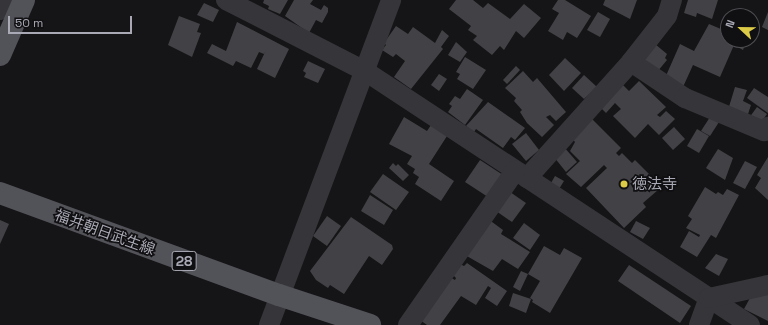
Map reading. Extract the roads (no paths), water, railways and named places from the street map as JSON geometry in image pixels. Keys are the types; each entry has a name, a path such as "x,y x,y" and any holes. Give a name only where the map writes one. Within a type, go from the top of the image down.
{"main road":[{"path":"0,55 24,0"},
{"name":"福井朝日武生線","path":"0,193 279,296 370,325"}],"street":[{"path":"0,10 5,0"},
{"path":"226,0 365,71 750,325"},
{"path":"269,325 391,0"},
{"path":"408,325 521,174 631,62 666,16 672,0"},
{"path":"631,62 685,98 764,131 768,127"},
{"path":"709,298 768,285"},
{"path":"699,325 709,298"}],"place":[{"name":"徳法寺","path":"624,184"}]}
